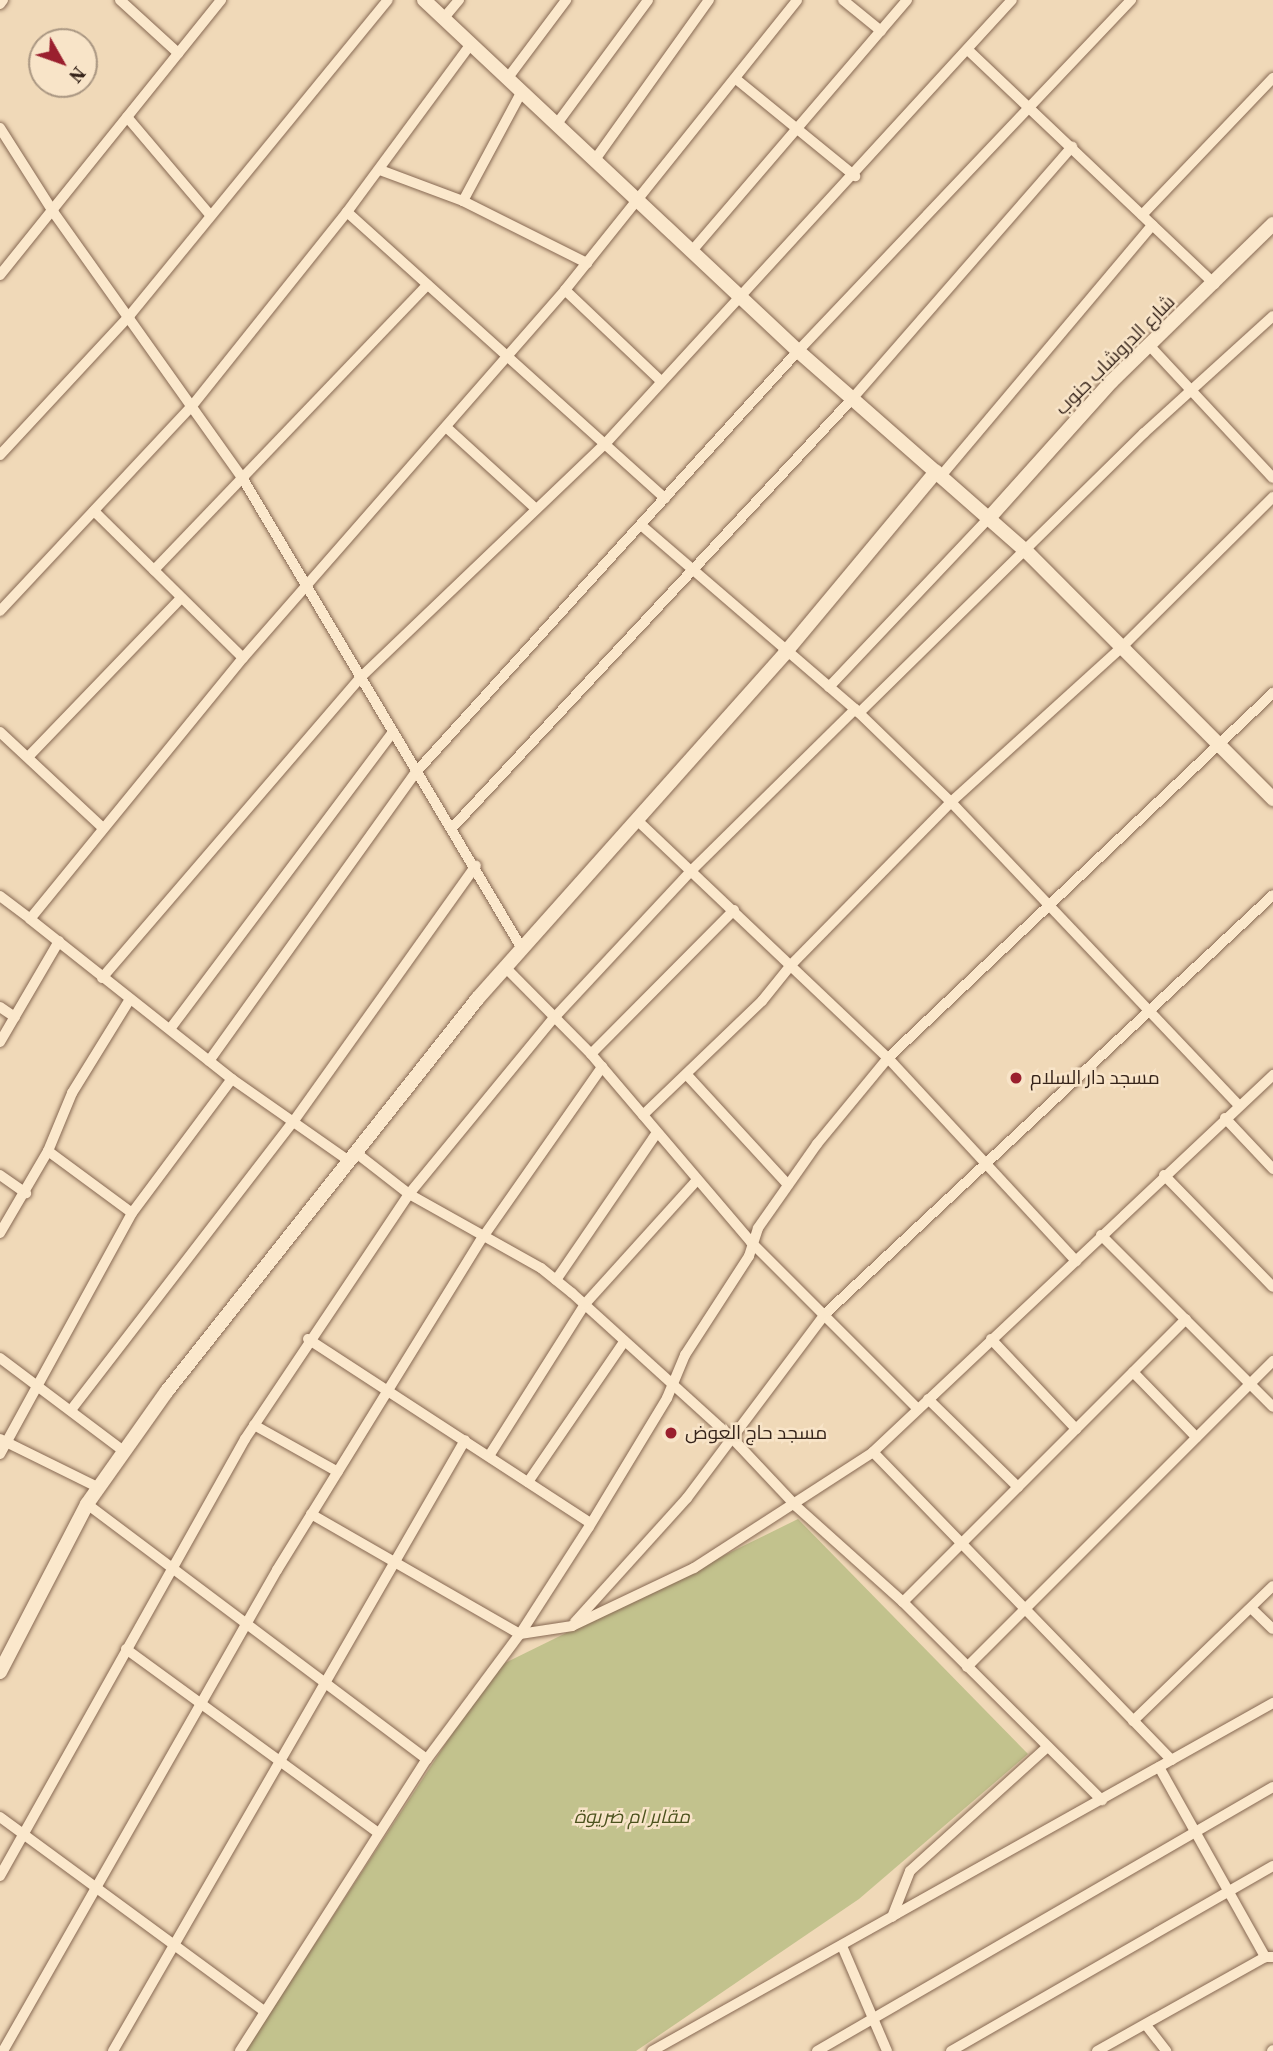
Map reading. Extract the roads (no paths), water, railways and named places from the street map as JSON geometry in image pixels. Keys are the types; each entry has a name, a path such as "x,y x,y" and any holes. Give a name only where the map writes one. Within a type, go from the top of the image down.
{"street":[{"path":"120,0 178,53"},
{"path":"0,275 54,213 221,0"},
{"path":"0,455 130,315 388,0"},
{"path":"424,0 798,351 1027,551 1273,799"},
{"path":"443,19 459,0"},
{"path":"507,79 566,0"},
{"path":"556,125 648,0"},
{"path":"594,162 709,0"},
{"path":"30,919 243,658 508,357 638,203 797,0"},
{"path":"843,0 881,31"},
{"path":"691,252 907,0"},
{"path":"102,978 361,677 605,444 739,296 855,176 1012,0"},
{"path":"209,1061 416,771 798,351 1131,0"},
{"path":"0,611 192,405 380,170 470,45"},
{"path":"968,50 1215,284"},
{"path":"1142,215 1273,78"},
{"path":"736,79 855,176"},
{"path":"463,201 521,93"},
{"path":"127,117 210,215"},
{"path":"0,128 54,213 130,315 243,479 416,771 476,865 521,947"},
{"path":"452,828 852,400 1072,147"},
{"path":"380,170 463,201 587,263"},
{"path":"347,212 665,498"},
{"name":"شارع الدروشاب جنوب","path":"989,518 1148,344 1215,284 1273,224"},
{"path":"0,1672 87,1504 122,1450 352,1157 521,947 785,653 1152,225"},
{"path":"154,570 427,285"},
{"path":"565,290 661,381"},
{"path":"0,1876 169,1569 254,1425 308,1339 409,1194 553,1018 692,870 1027,551 1191,390 1273,316"},
{"path":"1148,344 1273,478"},
{"path":"446,427 537,509"},
{"path":"643,1115 774,989 791,965 951,802 1122,647 1273,497"},
{"path":"94,511 243,658"},
{"path":"829,687 989,518"},
{"path":"641,525 785,653 857,711 951,802 1239,1105"},
{"path":"29,755 181,598"},
{"path":"240,2051 427,1759 520,1634 667,1398 670,1385 748,1256 751,1242 788,1185 888,1058 1273,693"},
{"path":"0,732 29,755 103,828"},
{"path":"170,1029 393,732"},
{"path":"637,820 888,1058 982,1163 1076,1261"},
{"path":"71,1409 293,1122 476,865"},
{"path":"572,1626 680,1507 825,1314 982,1163 1273,895"},
{"path":"0,896 232,1079 293,1122 556,1280 732,1438 796,1506 903,1602 1102,1800"},
{"path":"591,1054 734,910"},
{"path":"0,1042 59,941"},
{"path":"505,967 603,1067 656,1134 751,1242 918,1409"},
{"path":"0,1233 26,1193 48,1151 72,1093 130,999"},
{"path":"0,1007 15,1017"},
{"path":"3,2051 201,1701 311,1514 483,1237 603,1067"},
{"path":"687,1075 788,1185"},
{"path":"311,1514 520,1634 572,1626 694,1568 796,1506 873,1452 1273,1075"},
{"path":"0,1454 3,1441 132,1213 232,1079"},
{"path":"1225,1118 1273,1169"},
{"path":"556,1280 656,1134"},
{"path":"48,1151 132,1213"},
{"path":"0,1175 26,1193"},
{"path":"1164,1175 1273,1287"},
{"path":"489,1456 585,1304 696,1181"},
{"path":"1101,1235 1273,1407"},
{"path":"903,1602 1186,1319"},
{"path":"308,1339 590,1523"},
{"path":"991,1339 1076,1429"},
{"path":"528,1482 624,1342"},
{"path":"0,1358 122,1450"},
{"path":"967,1667 1273,1361"},
{"path":"1133,1372 1196,1437"},
{"path":"928,1399 1018,1487"},
{"path":"254,1425 338,1472"},
{"path":"113,2051 173,1942 465,1440"},
{"path":"3,1441 97,1487"},
{"path":"873,1452 1171,1760"},
{"path":"87,1504 169,1569 246,1623 427,1759"},
{"path":"1133,1721 1273,1586"},
{"path":"1251,1608 1273,1629"},
{"path":"126,1649 378,1832"},
{"path":"652,2051 1273,1703"},
{"path":"892,1917 910,1871 1046,1746"},
{"path":"1097,2051 1269,1957 1228,1891 1159,1767"},
{"path":"817,2051 1273,1787"},
{"path":"0,1817 264,2011"},
{"path":"951,2051 1273,1866"},
{"path":"842,1946 887,2051"},
{"path":"1146,2025 1166,2051"}],"place":[{"name":"مسجد دار السلام","path":"1016,1078"},
{"name":"مسجد حاج العوض","path":"671,1433"}],"park label":[{"name":"مقابر ام ضريوة","path":"632,1817"}]}
